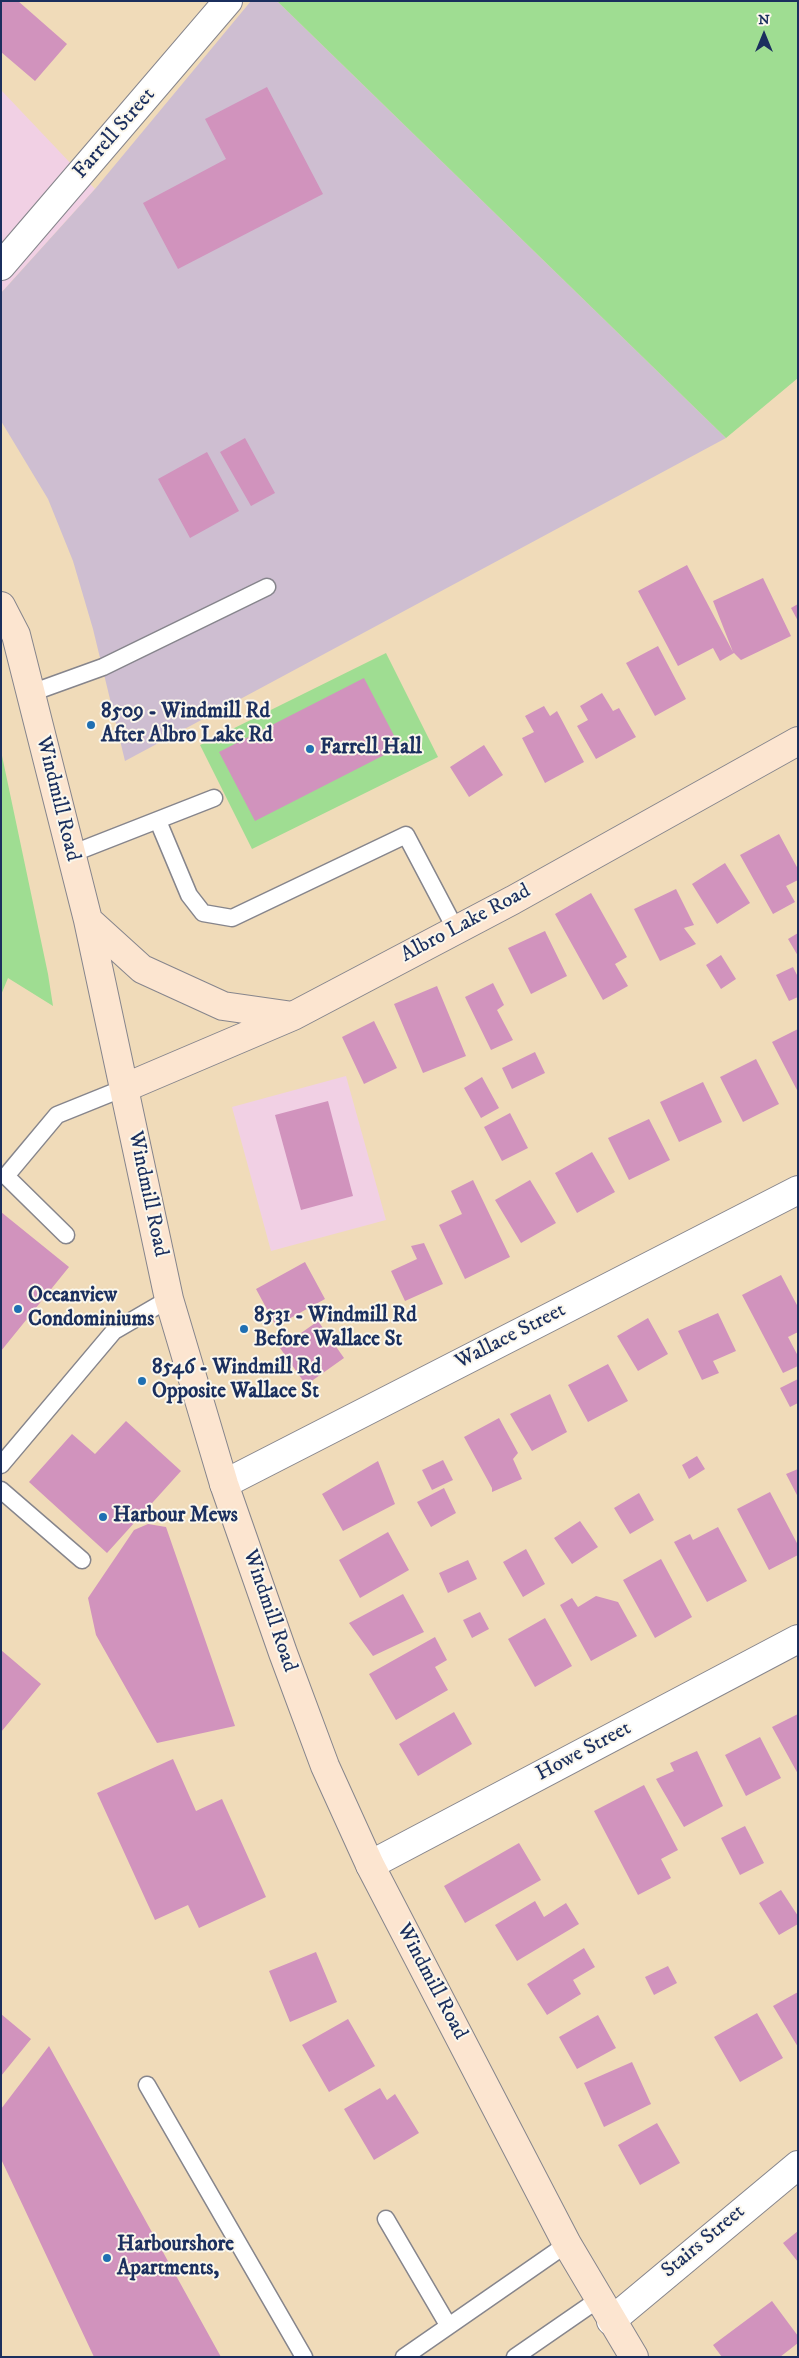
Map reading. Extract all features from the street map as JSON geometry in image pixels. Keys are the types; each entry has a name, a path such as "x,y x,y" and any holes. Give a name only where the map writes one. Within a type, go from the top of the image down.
{"main road":[{"name":"Windmill Road","path":"1,606 9,638 31,693 88,920 169,1299 224,1484 326,1766 370,1865 567,2244 634,2357"},
{"name":"Albro Lake Road","path":"124,1088 293,1016 456,930 798,741"},
{"path":"88,920 142,969 223,1006 293,1016"}],"street":[{"name":"Farrell Street","path":"1,266 228,1"},
{"name":"Wallace Street","path":"224,1484 798,1190"},
{"name":"Howe Street","path":"370,1865 798,1639"},
{"name":"Stairs Street","path":"605,2310 798,2165"}],"lane":[{"path":"31,693 103,667 268,587"},
{"path":"71,854 158,822 214,798"},
{"path":"158,822 189,895 203,913 232,918 406,835 456,930"},
{"path":"66,1235 6,1176 57,1115 124,1088"},
{"path":"1,1465 114,1330 169,1299"},
{"path":"1,1490 82,1560"},
{"path":"147,2084 304,2357"},
{"path":"386,2219 448,2325"},
{"path":"404,2357 567,2244"},
{"path":"515,2357 605,2310"}],"shaded area":[{"path":"251,1 277,1 726,438 125,761 93,629 73,561 48,499 1,421 1,293 95,189"},
{"path":"1,90 95,189 1,293"},
{"path":"346,1076 386,1220 271,1251 232,1107"}],"green space":[{"path":"277,1 798,1 798,378 726,438"},
{"path":"386,653 438,757 252,849 200,745"},
{"path":"1,751 53,1006 8,978 1,995"}],"building":[{"path":"1,1 18,1 67,44 35,81 1,52"},
{"path":"267,87 323,194 178,269 143,203 226,159 205,119"},
{"path":"245,438 275,493 251,506 220,452"},
{"path":"207,452 239,511 190,538 158,479"},
{"path":"687,565 733,652 713,601 763,578 791,636 741,660 734,653 720,661 713,648 678,666 638,591"},
{"path":"798,604 798,621 791,608"},
{"path":"658,646 686,699 655,716 626,663"},
{"name":"Farrell Hall","path":"364,678 400,747 255,821 219,752"},
{"path":"602,693 613,711 619,708 636,737 596,759 577,726 588,720 580,706"},
{"path":"544,706 550,716 557,711 584,762 545,783 522,738 534,732 525,716"},
{"path":"484,745 503,775 469,797 450,767"},
{"path":"779,834 798,869 798,880 786,886 795,902 773,914 740,855"},
{"path":"725,863 750,903 717,924 692,884"},
{"path":"676,889 694,925 684,928 696,944 660,961 634,909"},
{"path":"591,893 627,957 615,964 628,986 603,1000 555,914"},
{"path":"545,931 567,976 531,994 508,948"},
{"path":"798,933 798,956 788,939"},
{"path":"721,955 736,979 721,989 706,965"},
{"path":"793,967 798,977 798,997 789,1001 776,975"},
{"path":"493,983 504,1005 497,1010 513,1040 491,1050 465,997"},
{"path":"437,986 466,1056 423,1073 394,1004"},
{"path":"374,1021 397,1068 364,1084 342,1037"},
{"path":"798,1029 798,1092 772,1042"},
{"path":"535,1052 545,1073 512,1089 502,1068"},
{"path":"756,1059 779,1104 743,1122 720,1077"},
{"path":"482,1077 499,1108 481,1118 464,1088"},
{"path":"703,1082 722,1122 679,1142 660,1102"},
{"path":"328,1101 353,1196 301,1210 275,1115"},
{"path":"510,1113 528,1148 502,1161 484,1127"},
{"path":"649,1119 670,1160 629,1180 608,1138"},
{"path":"592,1152 615,1192 577,1213 555,1173"},
{"path":"473,1180 510,1257 465,1279 439,1225 462,1214 451,1191"},
{"path":"530,1180 556,1223 521,1243 495,1200"},
{"name":"Oceanview Condominiums","path":"1,1212 69,1267 1,1351"},
{"path":"424,1243 443,1284 405,1301 391,1271 417,1259 411,1246"},
{"path":"305,1262 325,1299 276,1326 256,1289"},
{"path":"781,1275 798,1307 798,1332 788,1337 798,1356 798,1366 783,1373 742,1295"},
{"path":"718,1313 736,1351 713,1361 719,1373 702,1380 678,1331"},
{"path":"648,1318 668,1354 638,1371 617,1336"},
{"path":"318,1321 344,1358 306,1385 280,1348"},
{"path":"608,1364 628,1401 588,1422 568,1385"},
{"path":"798,1379 798,1403 790,1407 780,1388"},
{"path":"550,1394 567,1432 532,1451 510,1414"},
{"path":"499,1418 518,1453 513,1459 522,1479 492,1492 492,1488 464,1437"},
{"name":"Harbour Mews","path":"126,1421 181,1471 107,1553 29,1482 72,1434 95,1454"},
{"path":"697,1456 705,1469 689,1479 682,1465"},
{"path":"443,1460 453,1480 432,1490 422,1470"},
{"path":"378,1461 395,1504 343,1531 322,1494"},
{"path":"798,1469 798,1497 786,1474"},
{"path":"444,1488 456,1513 431,1527 417,1502"},
{"path":"770,1492 798,1545 798,1555 769,1570 737,1509"},
{"path":"639,1493 654,1520 630,1534 614,1508"},
{"path":"580,1521 598,1547 572,1564 554,1538"},
{"path":"148,1524 166,1527 235,1726 157,1743 96,1635 88,1598 134,1530"},
{"path":"718,1527 747,1581 707,1602 674,1542 690,1534 693,1540"},
{"path":"388,1532 409,1570 360,1598 339,1560"},
{"path":"526,1549 545,1584 523,1597 503,1562"},
{"path":"661,1559 692,1617 655,1638 623,1580"},
{"path":"468,1560 477,1579 448,1593 439,1573"},
{"path":"403,1594 424,1632 373,1656 349,1623"},
{"path":"596,1596 618,1602 637,1636 591,1661 560,1605 572,1598 578,1607"},
{"path":"480,1612 489,1629 472,1638 463,1620"},
{"path":"545,1618 572,1666 535,1687 508,1639"},
{"path":"435,1637 447,1660 435,1667 448,1690 396,1720 369,1674"},
{"path":"1,1650 41,1684 1,1732"},
{"path":"454,1712 472,1744 418,1776 399,1744"},
{"path":"798,1714 798,1774 772,1727"},
{"path":"760,1737 781,1778 746,1796 725,1755"},
{"path":"697,1751 723,1806 684,1827 656,1779 674,1771 670,1763"},
{"path":"173,1759 196,1811 222,1799 266,1897 199,1928 188,1905 155,1920 97,1793"},
{"path":"644,1785 678,1850 661,1859 671,1878 638,1895 594,1811"},
{"path":"745,1826 764,1863 740,1875 721,1838"},
{"path":"519,1843 541,1880 465,1923 444,1886"},
{"path":"781,1890 798,1916 798,1924 779,1935 759,1903"},
{"path":"535,1901 544,1917 566,1903 579,1924 517,1961 495,1925"},
{"path":"584,1948 595,1967 573,1980 581,1994 547,2015 527,1984"},
{"path":"316,1952 337,2002 290,2022 269,1971"},
{"path":"668,1966 677,1983 654,1995 645,1977"},
{"path":"798,1992 798,2047 773,2006"},
{"path":"757,2013 783,2058 740,2082 714,2037"},
{"path":"1,2014 31,2039 1,2076"},
{"path":"598,2015 616,2048 577,2069 559,2037"},
{"path":"348,2019 375,2066 329,2092 302,2045"},
{"name":"Harbourshore Apartments,","path":"49,2046 221,2357 94,2357 1,2159 1,2109"},
{"path":"632,2062 651,2104 604,2127 584,2083"},
{"path":"380,2088 387,2100 395,2094 419,2133 374,2160 344,2109"},
{"path":"657,2123 680,2163 640,2185 618,2145"},
{"path":"798,2231 798,2262 783,2243"},
{"path":"772,2301 798,2336 798,2343 780,2357 722,2357 713,2345"}],"place":[{"name":"8509 - Windmill Rd After Albro Lake Rd","path":"91,725"},
{"name":"Farrell Hall","path":"310,749"},
{"name":"Oceanview Condominiums","path":"18,1309"},
{"name":"8531 - Windmill Rd Before Wallace St","path":"244,1329"},
{"name":"8546 - Windmill Rd Opposite Wallace St","path":"142,1381"},
{"name":"Harbour Mews","path":"103,1517"},
{"name":"Harbourshore Apartments,","path":"107,2258"}]}
